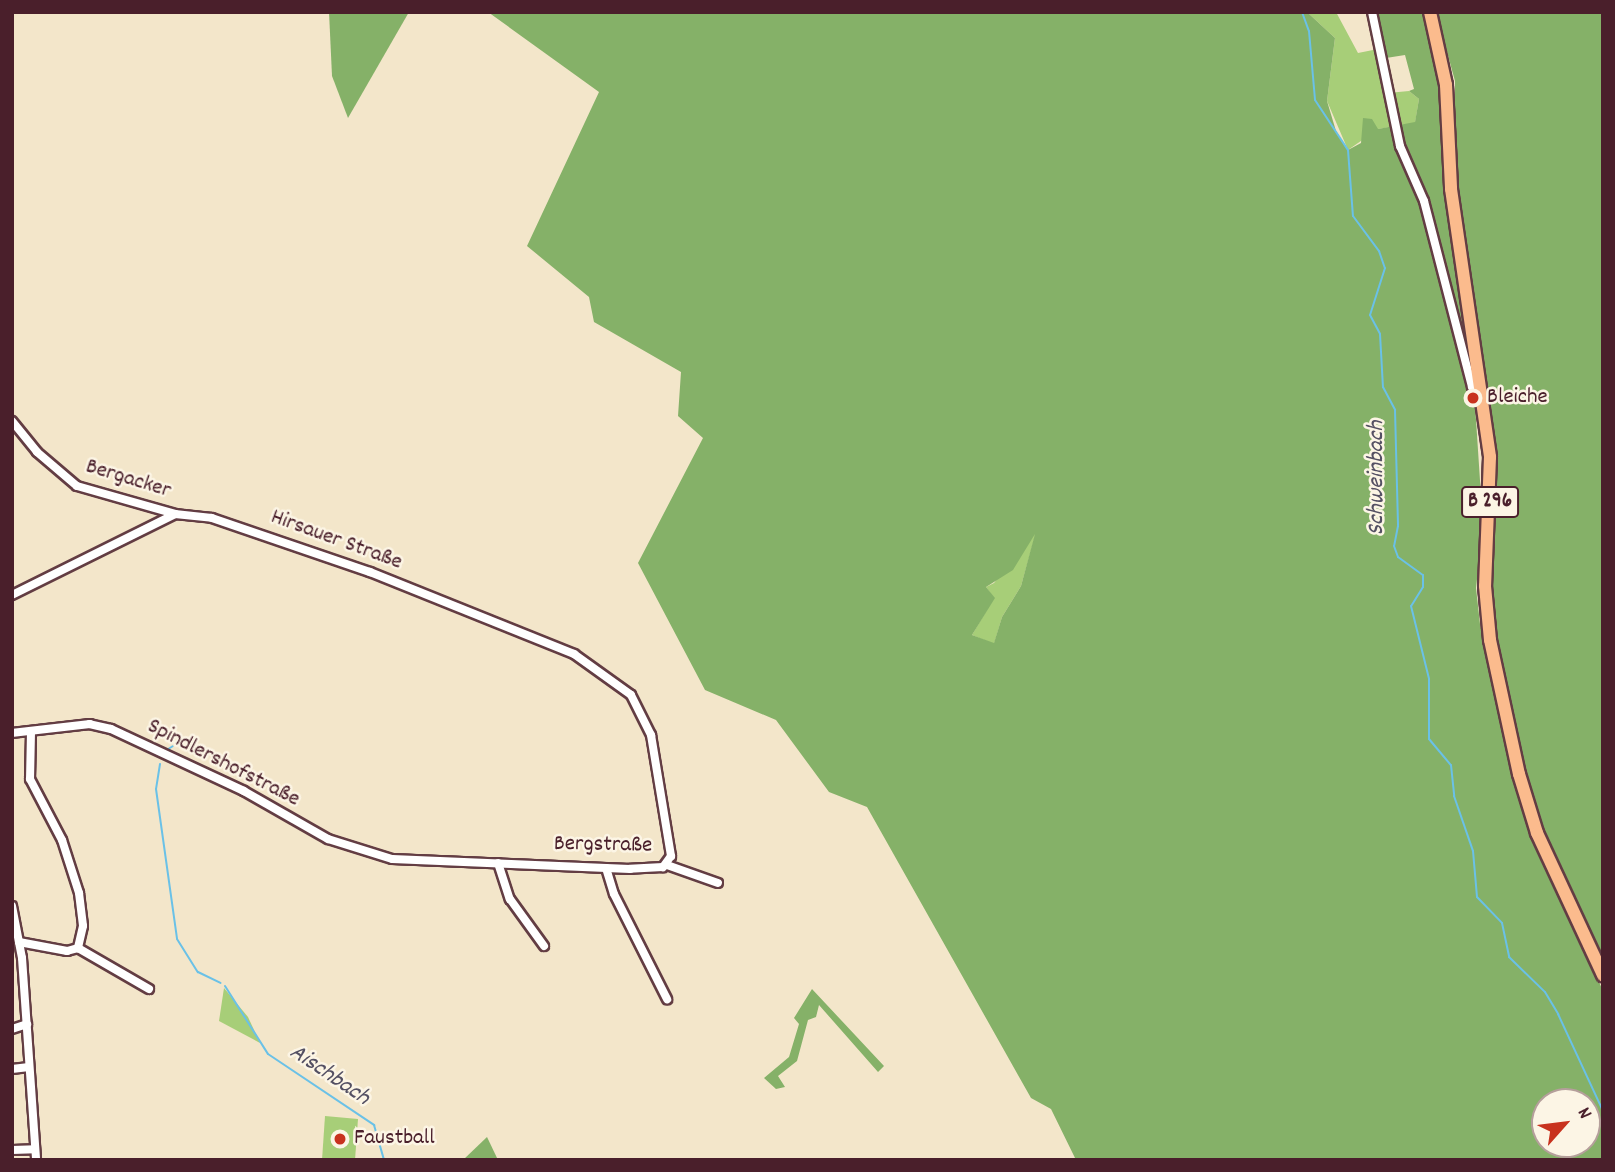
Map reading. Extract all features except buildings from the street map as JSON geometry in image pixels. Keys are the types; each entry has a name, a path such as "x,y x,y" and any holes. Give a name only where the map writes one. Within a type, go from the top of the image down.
{"main road":[{"name":"B 296","path":"1430,12 1446,85 1451,189 1483,395 1490,468 1485,586 1490,640 1519,774 1537,833 1603,975"}],"street":[{"path":"1372,12 1400,146 1424,201 1472,387 1483,395"},
{"name":"Bergacker","path":"12,421 37,452 77,486 175,514"},
{"path":"150,523 152,506"},
{"name":"Hirsauer Straße","path":"12,595 150,523 175,514 212,518 370,572 574,654 638,703"},
{"name":"Bergstraße","path":"413,861 606,868 667,865 667,815 651,735 638,703"},
{"name":"Spindlershofstraße","path":"12,733 31,733 90,724 111,729 244,791 328,839 413,861"},
{"path":"31,733 28,772 75,877 83,926 78,948"},
{"path":"498,863 510,900 544,946"},
{"path":"667,865 718,883"},
{"path":"606,868 614,894 667,999"},
{"path":"12,906 19,942 17,958 27,1024 36,1160"},
{"path":"19,942 67,951 78,948 149,989"},
{"path":"12,1029 27,1024"},
{"path":"12,1069 29,1067"},
{"path":"12,1150 36,1149"}],"green space":[{"path":"329,12 409,12 348,118 332,76"},
{"path":"488,12 1307,12 1335,38 1327,101 1336,131 1348,150 1361,143 1363,118 1372,119 1378,129 1415,122 1419,99 1409,91 1414,89 1405,55 1386,58 1377,12 1425,12 1441,95 1442,156 1473,374 1483,526 1476,588 1480,624 1520,802 1603,991 1603,1160 1076,1160 1051,1109 1031,1098 867,807 829,792 776,720 705,690 638,563 703,438 678,416 681,372 594,322 589,297 527,246 599,92","holes":["1035,534 1021,586 1002,617 994,643 972,635 995,598 986,587 1013,570"]},
{"path":"1307,12 1336,12 1358,53 1378,49 1388,93 1409,91 1419,99 1415,123 1378,129 1348,150 1327,101 1335,38"},
{"path":"1436,12 1603,12 1603,961 1548,846 1528,784 1494,629 1491,581 1496,463 1455,173 1455,81"},
{"path":"1037,529 1021,586 1002,617 994,644 972,635 994,598 986,587 994,583"},
{"path":"224,988 248,1017 260,1043 219,1021"},
{"path":"812,989 884,1066 878,1072 819,1005 816,1017 808,1020 797,1061 778,1076 785,1087 776,1089 764,1078 789,1057 799,1024 794,1018"},
{"name":"Faustball","path":"325,1116 358,1119 355,1160 322,1160"},
{"path":"487,1137 498,1160 463,1160"}],"waterway":[{"name":"Schweinbach","path":"1302,12 1309,31 1315,100 1348,150 1353,216 1379,251 1385,268 1370,315 1380,334 1383,387 1395,410 1398,526 1394,546 1398,557 1423,575 1423,587 1411,606 1429,679 1429,739 1451,765 1454,796 1473,851 1477,897 1502,923 1509,957 1545,992 1558,1014 1603,1111"},
{"path":"113,492 145,501"},
{"name":"Aischbach","path":"165,751 173,746"},
{"name":"Aischbach","path":"160,764 156,789 177,939 198,972 221,983"},
{"name":"Aischbach","path":"225,986 268,1054 374,1125 384,1160"}],"place":[{"name":"Bleiche","path":"1473,398"},
{"name":"Faustball","path":"340,1139"}]}
